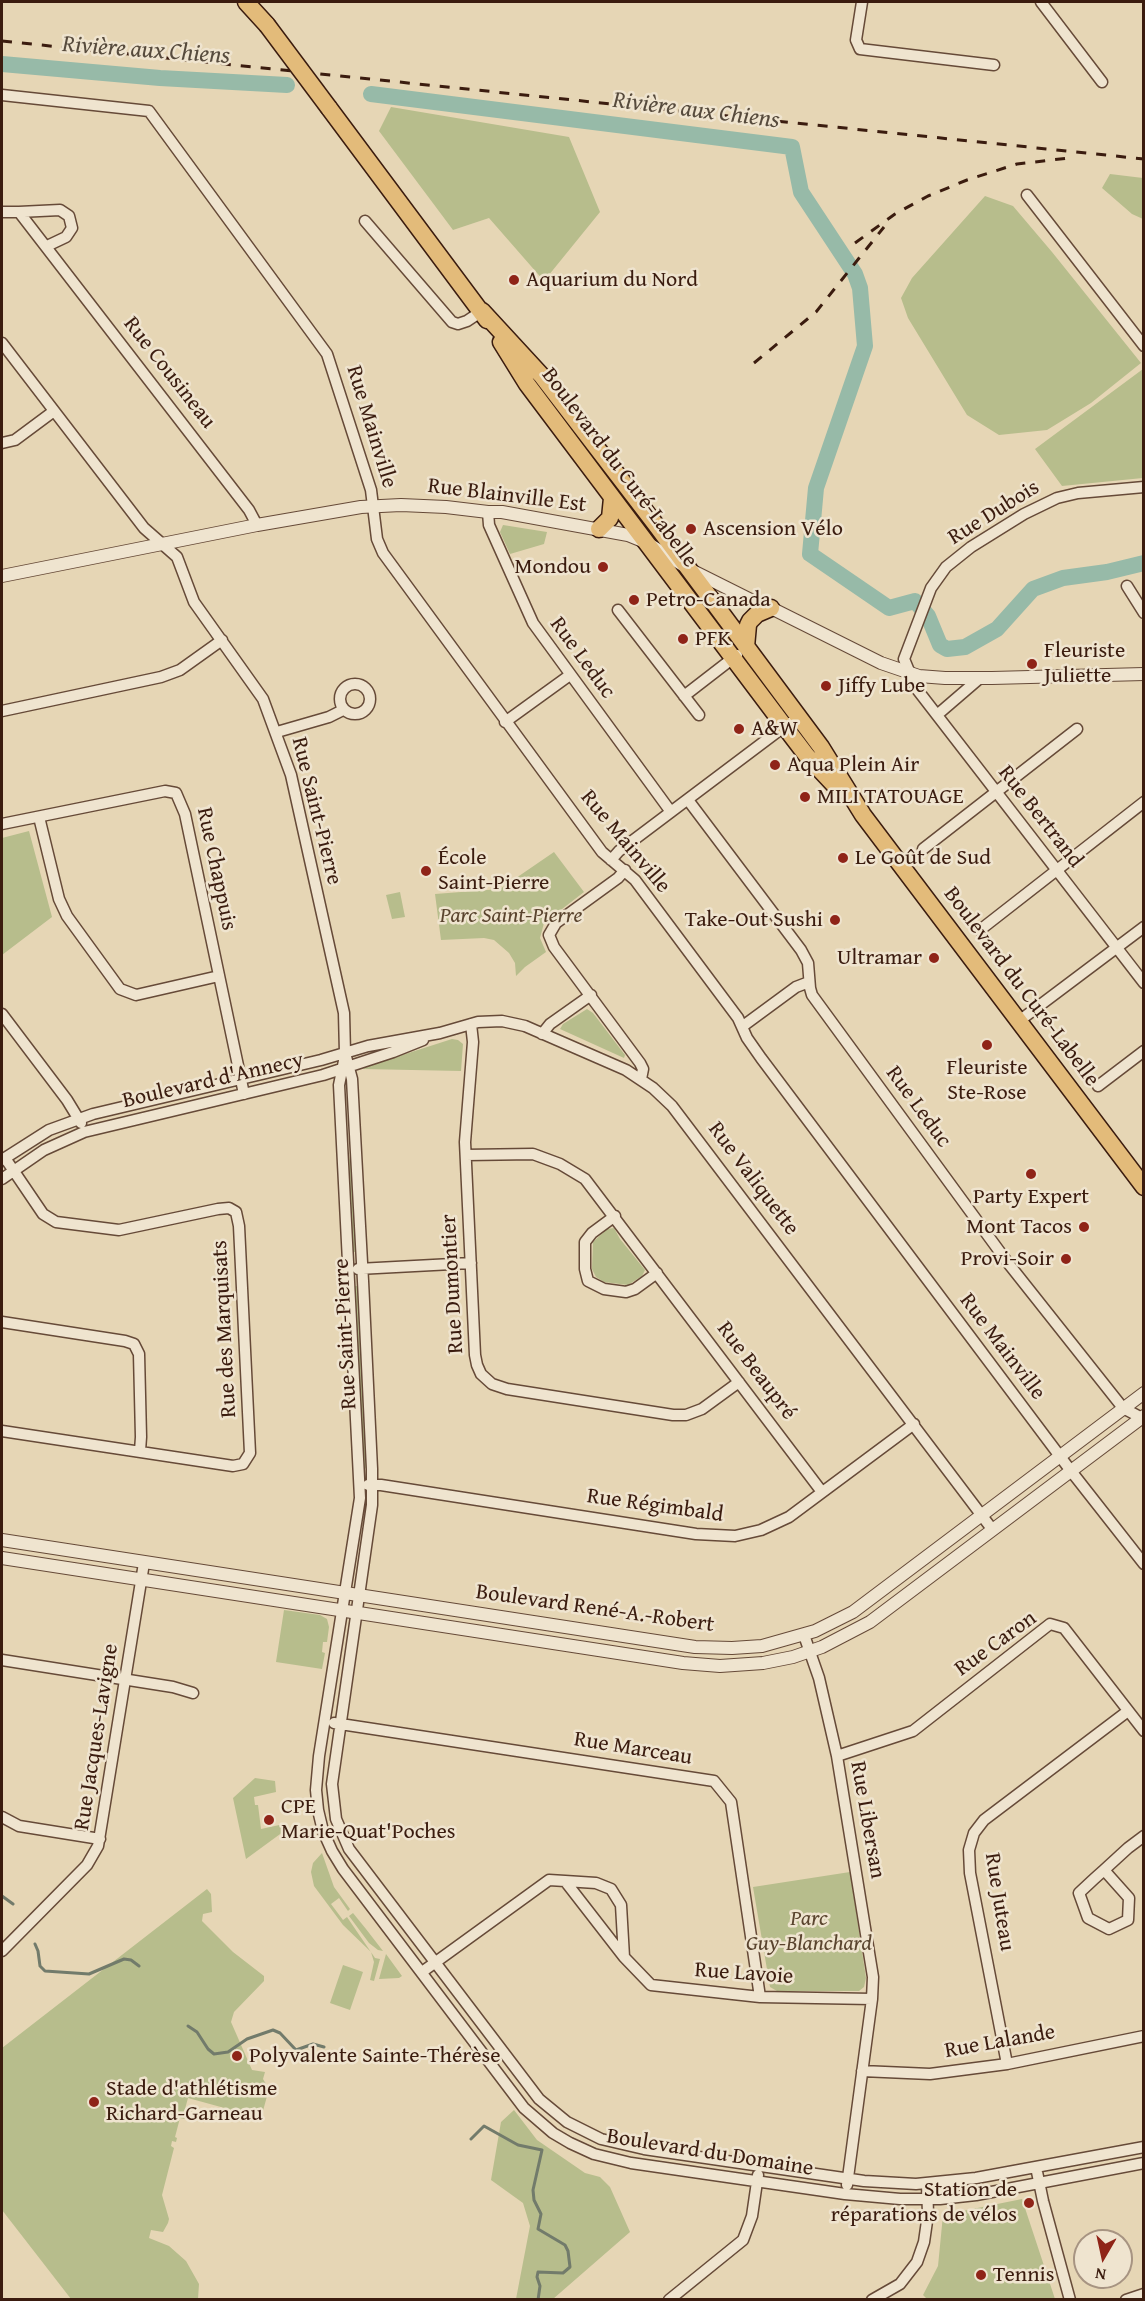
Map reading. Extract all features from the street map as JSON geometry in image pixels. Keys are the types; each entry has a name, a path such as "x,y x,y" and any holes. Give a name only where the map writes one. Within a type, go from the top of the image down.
{"main road":[{"name":"Boulevard du Curé-Labelle","path":"246,2 267,25"},
{"name":"Boulevard du Curé-Labelle","path":"251,2 482,311 527,384 645,542 807,756 863,815"},
{"name":"Boulevard du Curé-Labelle","path":"482,311 541,375 798,715 821,747 863,815 1143,1187"},
{"path":"599,529 610,518 612,498"},
{"path":"746,647 747,625 757,614 771,608"}],"street":[{"path":"862,2 856,40 860,50 994,65"},
{"path":"1041,2 1102,82"},
{"name":"Rue Mainville","path":"2,95 149,111 327,354 371,490 375,506 377,539 383,553 602,852 625,870 641,887 742,1026 747,1038 761,1058 1143,1564"},
{"path":"1027,195 1143,346"},
{"path":"2,213 60,210 69,216 72,228 66,237 47,246"},
{"name":"Rue Cousineau","path":"19,212 249,510 257,525"},
{"path":"365,221 452,322 458,324 468,321 482,311"},
{"name":"Rue Saint-Pierre","path":"2,343 140,524 177,557 190,596 256,687 277,732 291,775 343,1010 346,1068 352,1079 372,1484 371,1516 352,1595 342,1610"},
{"path":"2,442 15,440 54,411"},
{"name":"Rue Dubois","path":"908,673 905,656 924,601 938,577 957,557 1042,504 1071,494 1143,487"},
{"name":"Rue Blainville Est","path":"2,576 257,525 375,506 420,505 508,513 621,533 645,542 686,567 753,601 873,659 908,673 928,677 980,678 1143,674"},
{"name":"Rue Leduc","path":"488,512 489,525 530,616 570,675 671,812"},
{"path":"645,542 659,531"},
{"path":"672,577 686,567"},
{"path":"1128,586 1143,613"},
{"path":"618,610 699,715"},
{"path":"2,711 161,677 180,670 222,640"},
{"path":"684,696 746,647"},
{"name":"Rue Bertrand","path":"908,673 916,688 1143,983"},
{"path":"505,722 570,675"},
{"path":"937,715 980,678"},
{"path":"277,732 329,717 344,710"},
{"path":"611,860 619,851 798,715"},
{"path":"923,849 1077,729"},
{"name":"Rue Chappuis","path":"2,824 165,791 176,793 185,814 244,1094"},
{"name":"Rue Leduc","path":"688,800 801,950 808,963 812,995 1008,1263 1123,1408 1143,1417"},
{"path":"980,930 1143,802"},
{"path":"39,817 59,898 67,916 120,989 136,995 219,976"},
{"path":"625,870 556,923 550,932 550,938 554,947 640,1063 643,1069 642,1079"},
{"path":"1019,1021 1143,927"},
{"path":"742,1026 796,987 809,982"},
{"path":"543,1034 550,1024 591,995"},
{"path":"3,1021 78,1118 84,1132"},
{"name":"Boulevard d'Annecy","path":"2,1179 44,1150 84,1132 346,1068 440,1033 471,1024 492,1021 507,1022 543,1034 618,1066 642,1079"},
{"name":"Rue Dumontier","path":"471,1024 473,1041 465,1122 466,1155 477,1365 485,1378 497,1386 676,1416 702,1409 739,1382"},
{"name":"Boulevard d'Annecy","path":"3,1159 40,1134 78,1118 390,1041 440,1033"},
{"path":"1098,1086 1143,1051"},
{"name":"Rue Saint-Pierre","path":"346,1068 339,1085 360,1485 352,1595 357,1613"},
{"name":"Rue Valiquette","path":"642,1079 678,1112 992,1530"},
{"name":"Rue Beaupré","path":"466,1155 518,1153 543,1157 585,1179 822,1492"},
{"name":"Rue des Marquisats","path":"2,1431 233,1466 243,1464 249,1457 250,1445 237,1215 232,1209 222,1208 119,1230 60,1223 52,1221 43,1214 3,1159"},
{"path":"615,1216 592,1233 585,1242 585,1269 588,1281 599,1287 626,1292 635,1289 657,1273"},
{"path":"348,1270 471,1263"},
{"path":"2,1322 134,1344 138,1354 140,1451"},
{"name":"Boulevard René-A.-Robert","path":"2,1540 702,1648 762,1646 804,1635 834,1623 861,1606 1143,1393"},
{"name":"Boulevard René-A.-Robert","path":"2,1558 702,1665 729,1666 763,1663 810,1652 844,1637 878,1616 1143,1417"},
{"name":"Rue Régimbald","path":"360,1485 372,1484 721,1536 749,1533 772,1526 789,1517 914,1424"},
{"name":"Rue Jacques-Lavigne","path":"2,1951 94,1856 100,1839 144,1563"},
{"name":"Boulevard du Domaine","path":"342,1610 316,1781 317,1806 323,1831 343,1869 524,2108 546,2127 594,2154 622,2161 883,2198 928,2199 976,2195 1143,2163"},
{"name":"Boulevard du Domaine","path":"357,1613 332,1784 333,1808 338,1827 349,1849 368,1875 524,2081 545,2105 567,2122 591,2135 620,2144 889,2183 927,2184 970,2179 1143,2147"},
{"name":"Rue Caron","path":"837,1756 913,1731 1050,1624 1064,1628 1143,1731"},
{"name":"Rue Libersan","path":"804,1635 819,1678 837,1756 873,1977 872,1999 845,2194"},
{"path":"2,1660 173,1687 193,1694"},
{"name":"Rue Juteau","path":"1007,2064 970,1874 969,1850 974,1833 984,1820 1128,1712"},
{"name":"Rue Marceau","path":"324,1722 714,1781 731,1802 760,1997"},
{"path":"2,1817 19,1826 100,1839"},
{"path":"1104,1870 1129,1899 1128,1920 1109,1929 1088,1918 1079,1893 1104,1870 1143,1836"},
{"path":"422,1972 549,1880 596,1883 611,1889 621,1905 624,1957"},
{"name":"Rue Lavoie","path":"565,1881 624,1957 651,1985 760,1997 872,1999"},
{"name":"Rue Lalande","path":"862,2071 930,2074 1007,2064 1143,2036"},
{"path":"669,2300 743,2240 752,2216 759,2165"},
{"path":"1036,2167 1070,2300"},
{"path":"872,2300 900,2284 918,2261 926,2233 927,2184"},
{"path":"1126,2300 1143,2294"}],"green space":[{"path":"391,107 569,137 600,212 544,281 489,218 453,230 379,131"},
{"path":"1110,174 1143,178 1143,219 1132,214 1102,188"},
{"path":"985,196 1013,206 1141,363 1091,403 1047,430 999,435 967,415 908,318 901,298 912,278"},
{"path":"1143,369 1143,478 1062,486 1035,449"},
{"path":"503,525 547,532 544,544 510,554 500,532"},
{"path":"29,831 52,917 2,955 2,838"},
{"name":"Parc Saint-Pierre","path":"554,852 584,892 544,923 540,938 546,952 516,976 515,963 509,953 494,940 484,938 441,940 435,894 500,889"},
{"path":"400,892 405,917 392,919 386,895"},
{"path":"587,1009 593,1013 625,1055 624,1058 560,1029 563,1024"},
{"path":"452,1039 463,1044 461,1071 363,1069 365,1067"},
{"path":"347,1148 352,1169 357,1252 351,1252"},
{"path":"614,1228 645,1270 642,1276 628,1285 604,1282 596,1277 592,1269 593,1242 607,1229"},
{"path":"353,1286 358,1286 367,1468 362,1469"},
{"path":"284,1610 320,1615 327,1619 329,1627 327,1642 323,1642 322,1652 325,1653 322,1669 276,1662"},
{"path":"255,1778 275,1781 276,1792 254,1797 255,1805 258,1805 261,1829 284,1824 287,1829 246,1859 233,1798"},
{"path":"322,1853 334,1887 350,1909 348,1911 339,1898 331,1904 343,1920 347,1917 371,1952 343,1925 314,1886 311,1872 313,1863"},
{"name":"Parc Guy-Blanchard","path":"850,1872 866,1978 864,1987 859,1991 777,1991 770,1987 753,1887"},
{"path":"207,1889 211,1894 212,1912 203,1914 202,1921 233,1952 264,1976 264,1981 234,2012 231,2022 252,2070 265,2072 263,2079 269,2089 261,2118 188,2098 185,2109 193,2112 192,2116 190,2120 180,2118 175,2137 176,2142 172,2141 171,2146 174,2148 162,2195 169,2219 168,2223 163,2232 151,2230 149,2238 169,2246 186,2261 199,2284 198,2299 71,2299 2,2210 2,2048"},
{"path":"353,1913 383,1951 369,1943 349,1916"},
{"path":"371,1952 375,1958 380,1959 374,1981 370,1980 374,1962"},
{"path":"386,1954 402,1976 399,1978 379,1979"},
{"path":"343,1965 363,1972 350,2010 330,2003"},
{"path":"514,2110 537,2140 585,2173 600,2177 610,2187 630,2232 553,2299 516,2299 530,2226 523,2203 491,2180 501,2122"},
{"path":"1022,2199 1055,2299 927,2299 923,2295 938,2266 943,2215"}],"waterway":[{"name":"Rivière aux Chiens","path":"2,64 160,78 287,85"},
{"name":"Rivière aux Chiens","path":"371,94 792,147 801,192 855,274 860,288 865,346 816,488 810,554 889,608 915,601 928,616 940,645 947,649 965,647 997,629 1033,589 1063,578 1107,572 1144,563"},
{"path":"2,1896 13,1904"},
{"path":"35,1944 40,1966 45,1971 89,1974 124,1959 131,1960 139,1966"},
{"path":"188,2026 197,2032 214,2054 228,2052 247,2039 273,2030 280,2033 296,2050 313,2044 324,2047"},
{"path":"471,2139 484,2126 518,2145 542,2150 533,2190 534,2200 541,2214 538,2229 565,2245 570,2267 563,2273 538,2272 540,2286 538,2300"}],"railway":[{"path":"2,41 1144,159"},
{"path":"855,243 895,214 928,196 967,180 1017,164 1069,158"},
{"path":"754,363 816,312 884,227"}],"place":[{"name":"Aquarium du Nord","path":"514,280"},
{"name":"Ascension Vélo","path":"691,529"},
{"name":"Mondou","path":"603,567"},
{"name":"Petro-Canada","path":"634,600"},
{"name":"PFK","path":"683,639"},
{"name":"Fleuriste Juliette","path":"1032,664"},
{"name":"Jiffy Lube","path":"826,686"},
{"name":"A&W","path":"739,729"},
{"name":"Aqua Plein Air","path":"775,765"},
{"name":"MILI TATOUAGE","path":"805,797"},
{"name":"Le Goût de Sud","path":"843,858"},
{"name":"École Saint-Pierre","path":"426,871"},
{"name":"Take-Out Sushi","path":"835,920"},
{"name":"Ultramar","path":"934,958"},
{"name":"Fleuriste Ste-Rose","path":"987,1045"},
{"name":"Party Expert","path":"1031,1174"},
{"name":"Mont Tacos","path":"1084,1227"},
{"name":"Provi-Soir","path":"1066,1259"},
{"name":"CPE Marie-Quat'Poches","path":"269,1820"},
{"name":"Polyvalente Sainte-Thérèse","path":"237,2056"},
{"name":"Stade d'athlétisme Richard-Garneau","path":"94,2102"},
{"name":"Station de réparations de vélos","path":"1029,2203"},
{"name":"Tennis","path":"981,2275"}]}
